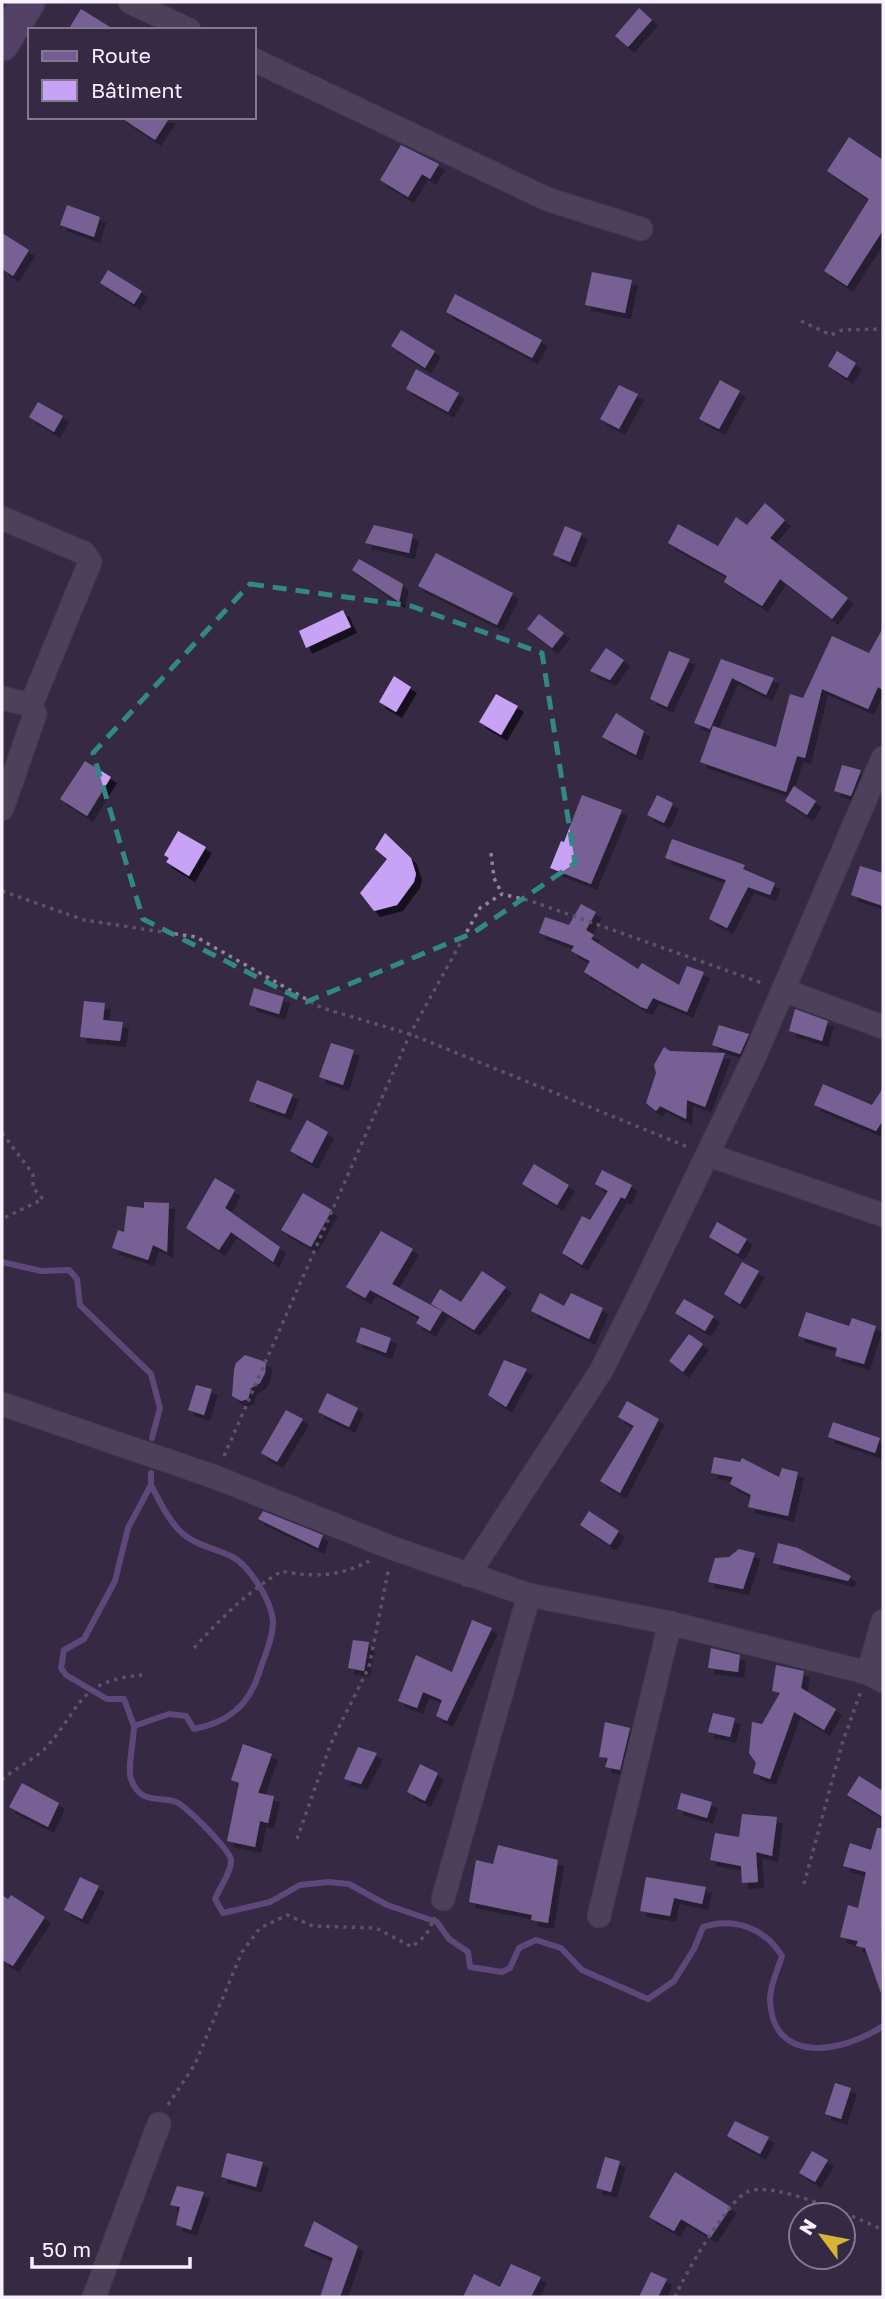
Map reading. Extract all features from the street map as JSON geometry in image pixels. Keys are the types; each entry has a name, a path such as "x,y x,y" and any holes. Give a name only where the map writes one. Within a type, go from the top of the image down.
{"street":[{"path":"2,44 28,2"},
{"path":"130,2 185,28"},
{"path":"256,62 547,199 641,229"},
{"path":"2,518 84,553 90,562 31,705 35,714 2,809"},
{"path":"2,698 31,705"},
{"path":"468,1575 601,1371 709,1155 883,758"},
{"path":"783,990 883,1027"},
{"path":"709,1155 883,1215"},
{"path":"2,1404 215,1477 392,1548 529,1595 670,1623 876,1677 883,1621"},
{"path":"443,1899 529,1595"},
{"path":"599,1916 670,1623"},
{"path":"94,2297 159,2124"}],"path":[{"path":"801,321 831,335 842,330 883,329"},
{"path":"491,853 494,878 502,894 783,990"},
{"path":"2,891 84,920 196,937 322,1008 410,1034 709,1155"},
{"path":"215,1477 410,1034 480,908 502,894"},
{"path":"2,1133 33,1174 33,1188 43,1199 2,1219"},
{"path":"194,1648 225,1613 258,1585 282,1571 306,1577 358,1568 392,1548"},
{"path":"297,1839 331,1743 369,1667 392,1548"},
{"path":"2,1780 49,1745 72,1709 92,1688 117,1677 142,1675"},
{"path":"804,1884 843,1741 876,1677"},
{"path":"159,2124 163,2112 195,2064 232,1974 260,1928 287,1915 313,1926 376,1928 412,1947 426,1936 443,1899"},
{"path":"675,2297 706,2243 736,2201 748,2191 766,2187 791,2193 883,2230"}],"highlighted area":[{"path":"250,584 411,606 542,653 575,863 473,933 306,1002 143,919 93,753"}],"building":[{"path":"639,8 652,20 628,47 615,36"},
{"path":"81,9 112,28 69,28"},
{"path":"123,119 169,119 155,140"},
{"path":"849,137 883,160 883,230 847,286 824,271 869,199 827,171"},
{"path":"401,145 439,164 430,179 422,174 408,197 380,180"},
{"path":"67,205 100,217 94,237 60,225"},
{"path":"2,233 29,250 13,276 2,269"},
{"path":"108,270 142,291 134,304 100,283"},
{"path":"592,272 632,280 625,313 585,305"},
{"path":"455,294 542,340 532,358 446,312"},
{"path":"401,330 435,351 425,368 391,346"},
{"path":"837,351 856,363 847,378 828,366"},
{"path":"416,369 459,393 448,412 406,389"},
{"path":"720,380 740,391 719,429 699,419"},
{"path":"619,385 638,394 619,429 600,419"},
{"path":"38,402 63,416 54,432 29,417"},
{"path":"765,503 785,520 770,538 848,598 832,619 780,579 762,606 724,582 727,576 668,543 678,524 718,546 736,517 747,525"},
{"path":"374,525 413,534 409,553 365,543"},
{"path":"565,526 582,533 570,562 553,555"},
{"path":"436,553 513,593 497,625 418,586"},
{"path":"359,559 403,584 399,602 352,570"},
{"path":"343,610 351,627 306,648 299,631"},
{"path":"539,614 564,633 552,648 527,629"},
{"path":"883,628 883,690 878,687 868,709 822,689 805,758 797,756 786,792 700,762 713,726 776,747 790,694 803,698 832,636 869,653"},
{"path":"606,648 624,660 610,680 590,671"},
{"path":"669,651 690,659 667,707 650,699"},
{"path":"721,659 774,678 766,695 732,678 710,729 694,723"},
{"path":"394,676 411,687 396,712 379,702"},
{"path":"496,694 518,706 501,735 479,722"},
{"path":"616,713 644,731 636,755 602,737"},
{"path":"85,761 111,777 87,816 60,799"},
{"path":"842,765 861,770 851,796 834,791"},
{"path":"794,786 816,801 807,815 785,801"},
{"path":"582,795 622,810 591,884 550,868 561,841 564,842"},
{"path":"657,795 673,803 664,823 647,815"},
{"path":"178,831 206,847 189,876 166,862 169,858 164,855"},
{"path":"385,833 411,858 416,874 414,882 397,905 374,911 360,893 387,859 375,849"},
{"path":"672,839 745,865 743,869 775,883 770,895 748,887 727,928 709,919 726,880 665,858"},
{"path":"860,866 883,873 883,906 851,895"},
{"path":"581,904 596,912 586,930 594,935 591,939 638,969 642,963 679,985 687,966 704,972 687,1012 653,998 647,1009 641,1007 584,972 590,961 571,951 574,946 539,933 545,917 569,925"},
{"path":"254,988 284,997 279,1014 249,1005"},
{"path":"84,1001 105,1003 103,1020 123,1022 120,1041 80,1037"},
{"path":"795,1009 828,1021 822,1041 789,1031"},
{"path":"719,1025 749,1034 740,1054 712,1045"},
{"path":"331,1043 354,1050 343,1085 319,1077"},
{"path":"664,1047 670,1051 725,1053 705,1107 687,1100 686,1119 660,1106 656,1111 646,1103 656,1073 654,1065"},
{"path":"257,1080 293,1094 285,1114 249,1101"},
{"path":"823,1084 872,1105 883,1088 883,1120 876,1131 814,1105"},
{"path":"307,1120 328,1132 312,1163 290,1151"},
{"path":"534,1164 569,1185 557,1205 522,1184"},
{"path":"602,1170 632,1185 625,1199 621,1197 582,1265 562,1253 582,1216 590,1220 608,1191 595,1184"},
{"path":"215,1178 235,1190 225,1208 280,1247 273,1262 231,1232 219,1250 186,1228"},
{"path":"303,1193 332,1210 311,1247 281,1230"},
{"path":"144,1202 169,1203 167,1252 153,1245 148,1260 112,1248 118,1230 124,1232 127,1206 144,1208"},
{"path":"717,1222 747,1239 738,1254 709,1237"},
{"path":"381,1231 413,1249 392,1284 442,1311 430,1331 416,1323 420,1317 370,1290 365,1298 346,1287"},
{"path":"742,1262 759,1271 740,1304 724,1294"},
{"path":"482,1271 506,1287 474,1330 431,1304 440,1289 461,1302"},
{"path":"540,1293 564,1306 571,1293 603,1308 589,1339 531,1311"},
{"path":"684,1299 714,1316 705,1331 675,1313"},
{"path":"806,1312 849,1326 852,1318 876,1326 864,1364 835,1356 837,1348 798,1336"},
{"path":"361,1327 391,1338 386,1353 356,1342"},
{"path":"689,1334 703,1344 683,1372 669,1361"},
{"path":"245,1355 266,1362 260,1383 251,1388 248,1399 241,1401 232,1396 234,1370 236,1363"},
{"path":"504,1360 527,1369 506,1407 488,1395"},
{"path":"196,1385 212,1389 204,1415 188,1410"},
{"path":"327,1393 358,1408 349,1427 318,1412"},
{"path":"627,1401 659,1419 620,1493 600,1481 634,1426 618,1417"},
{"path":"286,1410 303,1419 277,1462 261,1453"},
{"path":"833,1422 880,1438 875,1453 828,1437"},
{"path":"714,1457 740,1462 742,1458 779,1477 782,1468 798,1472 788,1516 748,1507 751,1495 730,1484 733,1477 711,1473"},
{"path":"263,1511 323,1535 318,1548 258,1519"},
{"path":"589,1511 619,1531 610,1545 580,1525"},
{"path":"778,1543 798,1548 851,1576 848,1581 773,1563"},
{"path":"739,1549 755,1553 743,1589 708,1582 715,1558 729,1557"},
{"path":"472,1620 492,1628 447,1721 436,1716 442,1700 423,1692 417,1708 398,1701 416,1655 452,1672"},
{"path":"353,1640 369,1642 364,1671 348,1668"},
{"path":"711,1648 740,1655 738,1672 708,1668"},
{"path":"776,1665 804,1671 801,1688 836,1709 824,1730 794,1712 770,1779 753,1773 756,1763 749,1753 752,1722 762,1724 780,1693 772,1691"},
{"path":"713,1713 735,1718 730,1737 708,1732"},
{"path":"605,1722 630,1728 620,1770 605,1767 608,1758 599,1757"},
{"path":"243,1744 272,1754 258,1793 274,1796 268,1823 260,1821 255,1847 227,1841 239,1783 231,1780"},
{"path":"358,1747 377,1753 361,1784 344,1779"},
{"path":"420,1764 438,1773 425,1801 407,1792"},
{"path":"859,1776 883,1791 883,1817 847,1795"},
{"path":"22,1783 59,1803 48,1827 9,1807"},
{"path":"681,1793 712,1802 707,1818 677,1809"},
{"path":"742,1814 777,1817 772,1856 756,1852 758,1882 742,1883 741,1866 710,1860 715,1833 739,1837"},
{"path":"877,1828 883,1828 881,1993 865,1948 856,1946 858,1941 840,1937 848,1905 858,1908 866,1872 843,1866 850,1843 871,1850"},
{"path":"498,1845 558,1860 548,1923 531,1920 532,1915 469,1902 476,1860 493,1864"},
{"path":"80,1877 99,1886 82,1919 64,1910"},
{"path":"646,1877 706,1887 702,1904 674,1898 670,1916 640,1911"},
{"path":"2,1895 8,1899 11,1895 45,1917 13,1966 2,1960"},
{"path":"835,2083 851,2088 841,2119 825,2114"},
{"path":"735,2121 769,2137 760,2154 727,2136"},
{"path":"812,2151 828,2160 815,2182 799,2173"},
{"path":"227,2153 263,2162 256,2187 221,2177"},
{"path":"605,2157 620,2161 611,2192 596,2188"},
{"path":"675,2172 731,2207 711,2237 681,2219 674,2231 649,2217"},
{"path":"177,2186 204,2192 191,2230 176,2225 180,2207 170,2205"},
{"path":"314,2221 358,2246 340,2297 320,2297 333,2258 304,2246"},
{"path":"511,2264 541,2277 531,2297 463,2297 474,2274 500,2287"},
{"path":"651,2272 667,2279 658,2297 639,2297"}],"waterway":[{"path":"2,1262 41,1271 69,1270 77,1279 80,1305 151,1374 160,1408 152,1438"},
{"path":"134,1726 124,1699 107,1699 66,1675 61,1668 64,1650 84,1639 115,1581 128,1528 151,1485 151,1473"},
{"path":"151,1485 179,1530 197,1543 231,1556 245,1567 264,1594 272,1614 272,1635 255,1685 235,1711 217,1722 194,1729 186,1716 169,1714 134,1726 130,1768 135,1787 145,1796 176,1802 207,1829 229,1855 229,1869 215,1899 223,1913 270,1902 300,1885 329,1882 349,1884 387,1905 437,1922 449,1939 468,1952 470,1967 502,1972 510,1968 519,1948 536,1940 561,1948 582,1970 648,1999 674,1981 694,1949 703,1927 737,1924 767,1938 782,1956 770,1999 774,2021 783,2036 796,2044 813,2048 831,2047 867,2035 883,2026"}]}
